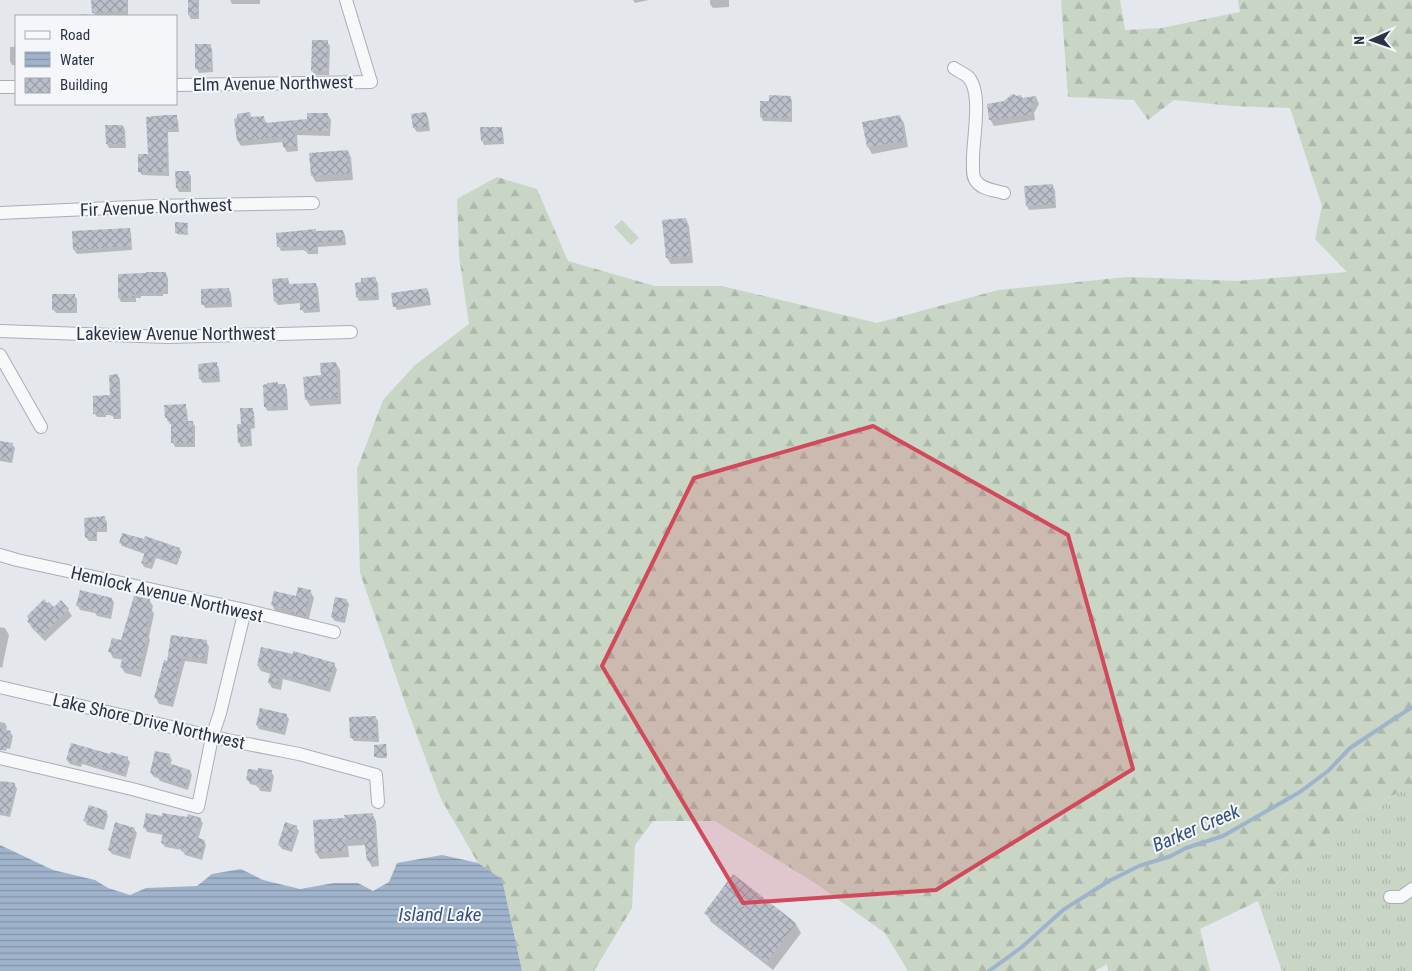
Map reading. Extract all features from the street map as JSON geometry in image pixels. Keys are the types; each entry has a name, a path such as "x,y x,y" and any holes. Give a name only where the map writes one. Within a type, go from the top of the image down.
{"street":[{"name":"Elm Avenue Northwest","path":"178,84 371,82 346,0"},
{"path":"954,68 968,77 975,90 976,108 972,154 973,172 976,182 984,188 1004,193"},
{"path":"0,87 15,87"},
{"name":"Fir Avenue Northwest","path":"0,212 155,206 313,203"},
{"name":"Lakeview Avenue Northwest","path":"0,331 168,337 352,332"},
{"path":"0,355 41,427"},
{"name":"Hemlock Avenue Northwest","path":"0,555 334,632"},
{"path":"0,758 198,807 212,736 220,713 245,610"},
{"name":"Lake Shore Drive Northwest","path":"0,687 299,754 376,776 378,802"},
{"path":"1396,901 1412,890"}],"highlighted area":[{"path":"873,426 1068,535 1133,769 936,890 743,903 602,666 694,478"}],"green space":[{"path":"1061,0 1120,0 1125,30 1161,28 1240,12 1238,0 1412,0 1412,786 1352,815 1306,855 1258,901 1200,929 1210,971 1108,971 1107,964 1095,971 908,971 885,933 818,885 715,821 653,821 635,845 632,908 594,971 522,971 502,879 478,863 441,799 410,717 360,573 357,469 383,400 415,365 469,324 459,256 457,199 497,177 537,189 568,261 655,286 722,286 877,323 998,290 1127,277 1237,281 1347,272 1315,239 1322,206 1290,108 1232,106 1174,100 1148,120 1134,100 1068,97"},
{"path":"622,220 639,238 631,245 614,227"},
{"path":"1412,786 1412,971 1282,971 1258,901 1306,855 1352,815"}],"water":[{"name":"Island Lake","path":"0,845 53,870 95,880 108,888 130,895 146,888 197,886 212,874 241,869 263,880 300,889 334,883 358,883 373,891 389,882 397,863 442,855 478,863 502,879 522,971 0,971"}],"building":[{"path":"91,0 126,0 127,11 92,13"},
{"path":"188,0 197,0 198,15 188,15"},
{"path":"312,40 328,40 327,71 311,71"},
{"path":"195,44 211,44 211,69 195,69"},
{"path":"1014,94 1016,96 1021,95 1022,98 1036,96 1031,106 1032,114 989,120 987,104 1004,101"},
{"path":"769,95 791,96 790,118 760,117 760,101 769,101"},
{"path":"250,112 251,117 264,116 265,123 307,119 307,113 328,113 328,131 294,130 296,146 283,147 282,137 237,141 234,119 237,118 237,114"},
{"path":"426,112 428,127 413,128 411,114"},
{"path":"177,115 177,128 167,129 167,172 138,172 138,154 148,154 146,117"},
{"path":"900,115 905,141 867,147 862,122"},
{"path":"105,125 123,125 124,144 106,144"},
{"path":"480,127 502,127 502,141 481,141"},
{"path":"348,150 350,173 311,176 309,153"},
{"path":"175,171 189,171 190,188 176,188"},
{"path":"1053,184 1054,204 1026,206 1024,186"},
{"path":"686,218 690,256 666,258 662,220"},
{"path":"175,222 188,223 187,233 175,233"},
{"path":"130,228 131,246 73,250 72,231"},
{"path":"316,229 316,231 343,230 344,241 316,243 317,250 304,251 304,246 277,247 276,233"},
{"path":"166,272 166,290 161,290 161,293 139,292 139,294 134,294 134,298 118,298 118,274"},
{"path":"376,277 377,296 356,297 355,283 361,282 361,278"},
{"path":"288,278 289,284 316,283 318,309 300,310 300,299 274,302 272,279"},
{"path":"229,288 230,303 201,305 201,289"},
{"path":"427,288 430,301 393,307 391,293"},
{"path":"52,294 75,294 75,310 52,310"},
{"path":"217,362 218,378 199,379 198,364"},
{"path":"336,362 338,398 305,400 303,377 321,375 320,363"},
{"path":"118,374 120,415 111,416 111,412 93,414 93,396 110,395 109,375"},
{"path":"278,382 278,384 285,384 286,406 264,407 263,385"},
{"path":"186,404 186,421 193,421 193,443 171,443 171,421 167,421 167,418 165,418 164,405"},
{"path":"240,408 253,408 254,425 249,425 250,442 238,443 237,424 241,424"},
{"path":"0,441 13,443 10,460 0,458"},
{"path":"105,516 106,528 95,528 96,537 85,538 84,518"},
{"path":"122,533 144,539 145,536 180,548 176,562 154,555 150,566 141,563 145,552 119,543"},
{"path":"298,587 311,590 305,616 292,613 292,610 271,605 274,591 296,596"},
{"path":"80,590 112,598 109,616 76,606"},
{"path":"134,596 150,599 149,606 151,607 146,632 148,633 138,671 120,667 123,656 108,652 112,638 121,640"},
{"path":"335,597 347,599 343,620 331,617"},
{"path":"44,599 54,607 61,600 69,609 41,636 27,621 29,619 27,616"},
{"path":"171,635 207,640 204,659 182,656 171,703 154,698 164,660 167,661"},
{"path":"261,647 293,654 293,651 335,663 327,687 280,674 278,685 268,683 271,669 257,666"},
{"path":"260,708 287,714 283,731 256,725"},
{"path":"376,716 377,738 350,738 349,717"},
{"path":"0,728 11,731 6,751 0,750"},
{"path":"71,743 128,757 124,773 80,761 79,763 66,760"},
{"path":"386,744 387,756 374,757 374,745"},
{"path":"155,751 170,754 168,763 190,770 186,786 150,773"},
{"path":"258,768 272,770 269,789 257,787 257,783 246,780 248,769 258,770"},
{"path":"3,781 15,783 9,814 0,812 0,793"},
{"path":"89,805 107,811 102,827 83,821"},
{"path":"146,813 162,816 162,813 187,817 188,814 201,818 195,837 205,840 200,857 181,851 182,847 161,843 163,832 143,828"},
{"path":"373,813 377,860 367,861 364,839 345,840 346,851 315,853 313,820 345,818 344,815"},
{"path":"115,822 135,828 127,855 108,850"},
{"path":"285,822 297,826 290,849 278,845"},
{"path":"733,874 796,923 767,962 704,913"}],"waterway":[{"name":"Barker Creek","path":"989,971 1022,947 1063,910 1109,881 1139,866 1223,836 1300,792 1328,771 1350,748 1412,707"}]}
